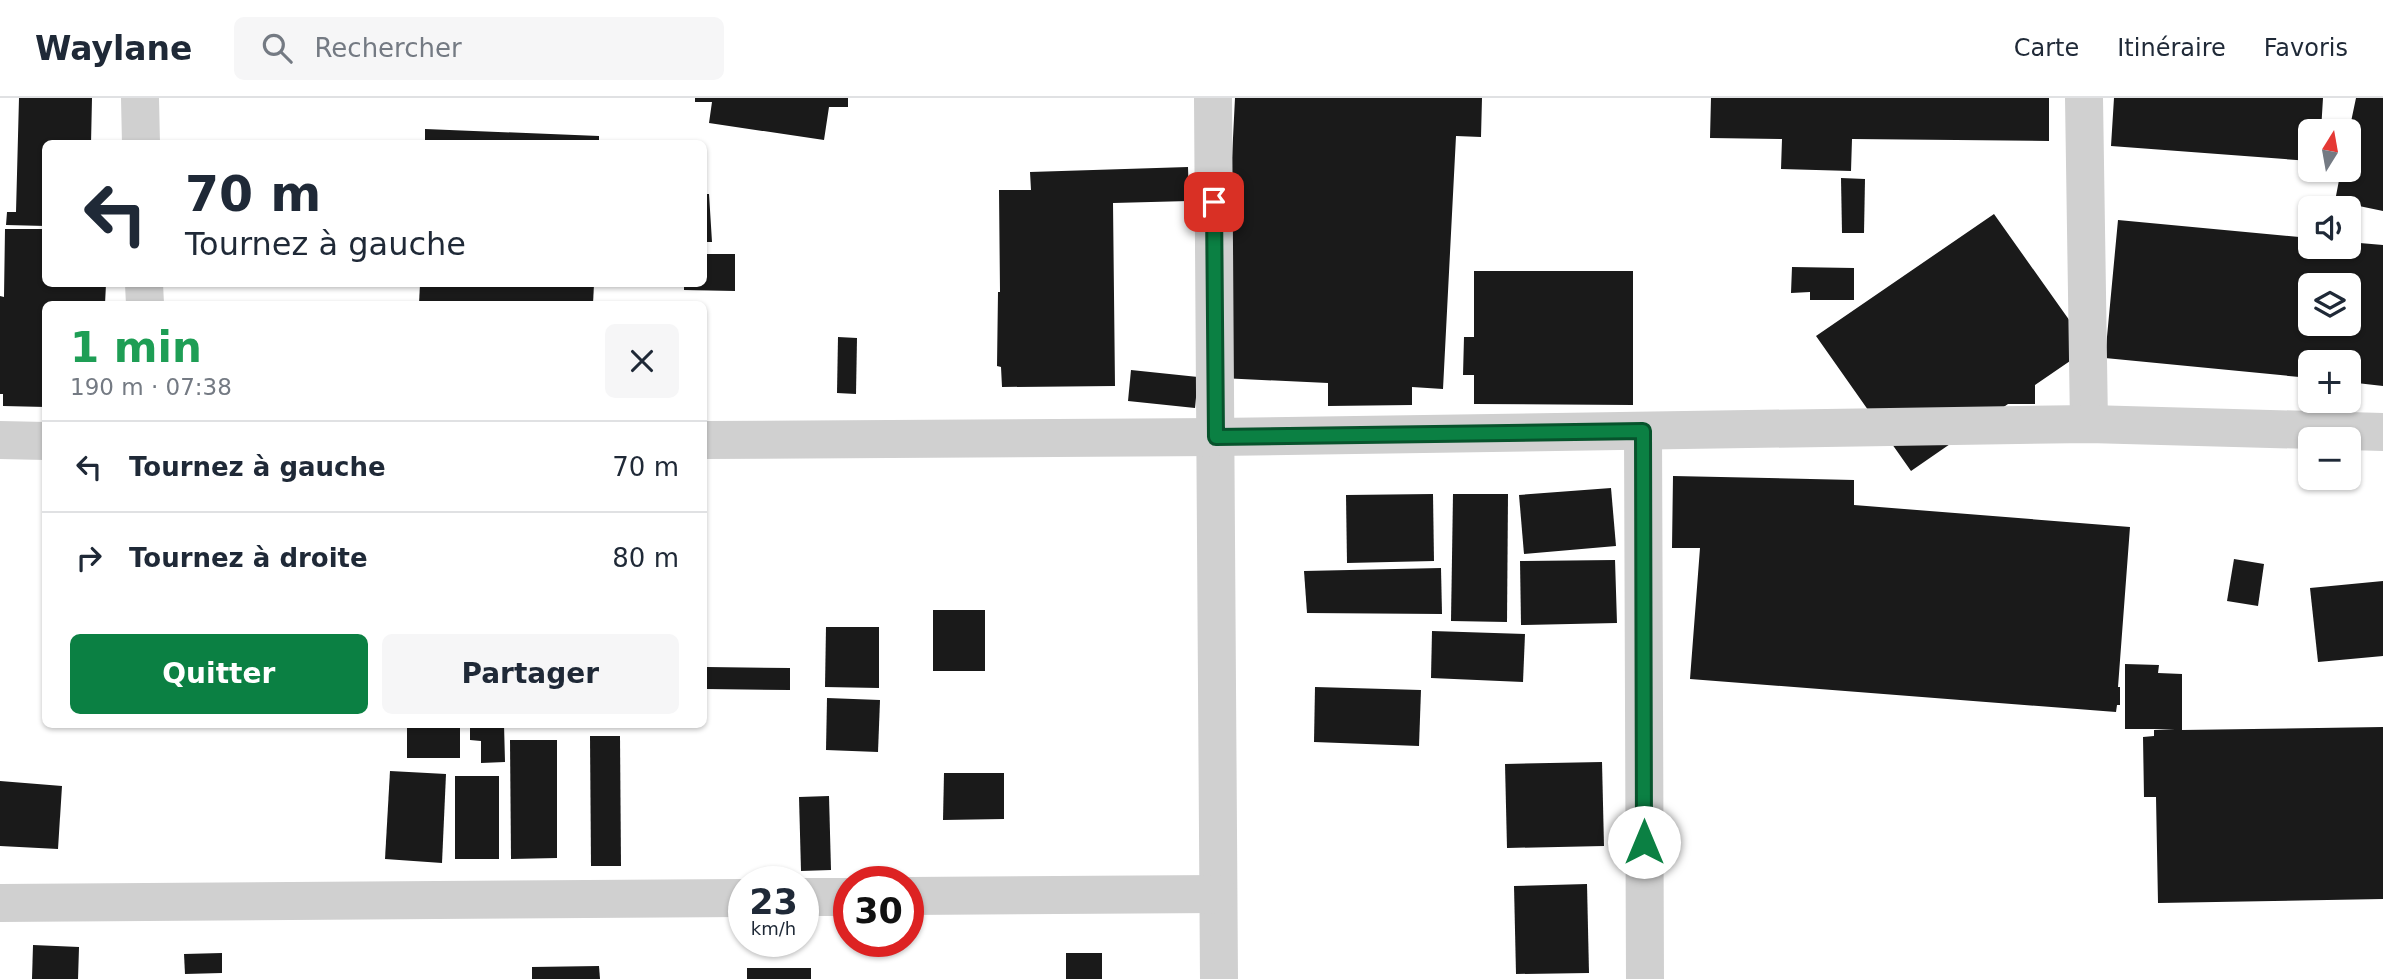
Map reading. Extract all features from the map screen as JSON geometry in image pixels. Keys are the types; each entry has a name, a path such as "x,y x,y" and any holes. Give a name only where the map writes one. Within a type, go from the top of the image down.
{"street":[{"path":"140,98 141,140"},
{"path":"1213,98 1219,979"},
{"path":"2084,98 2089,424"},
{"path":"707,440 1216,437 2089,424 2383,432"},
{"path":"1643,431 1645,979"},
{"path":"0,440 42,441"},
{"path":"924,896 1218,894"},
{"path":"0,903 728,898"}],"building":[{"path":"19,98 92,98 91,140 42,140 42,226 6,225 7,212 16,212"},
{"path":"695,98 848,98 848,107 829,107 824,140 709,123 712,102 695,102"},
{"path":"1235,98 1482,98 1481,137 1456,136 1443,389 1412,387 1412,405 1328,406 1328,383 1221,378"},
{"path":"1711,98 2049,98 2049,141 1852,139 1851,171 1781,169 1782,139 1710,138"},
{"path":"2114,98 2323,98 2322,119 2298,119 2298,160 2111,146"},
{"path":"2356,98 2383,98 2383,211 2361,206 2361,196 2336,196 2339,182 2361,182 2361,119 2352,119"},
{"path":"425,129 599,136 599,140 425,140"},
{"path":"1188,167 1189,201 1113,203 1115,386 1002,387 1001,367 997,366 1000,292 999,190 1031,190 1030,172"},
{"path":"1841,178 1865,179 1864,233 1842,233"},
{"path":"707,194 709,194 712,242 707,242"},
{"path":"1994,214 2089,348 2035,385 2035,404 2008,404 1911,471 1816,336"},
{"path":"2118,220 2298,237 2298,259 2361,259 2361,243 2383,245 2383,386 2361,383 2361,350 2298,350 2298,377 2105,358"},
{"path":"5,229 42,229 42,287 106,287 105,301 42,301 42,407 3,406 3,394 0,394 0,296 4,297"},
{"path":"707,254 735,254 735,291 684,290 684,287 707,287"},
{"path":"1792,267 1854,268 1854,300 1810,300 1810,292 1791,293"},
{"path":"1474,271 1633,271 1633,405 1474,404 1474,375 1463,375 1464,337 1474,337"},
{"path":"420,287 594,287 593,301 419,301"},
{"path":"838,337 857,338 856,394 837,393"},
{"path":"1131,370 1198,377 1195,408 1128,401"},
{"path":"1673,476 1854,480 1854,505 2130,527 2118,687 2120,705 2117,705 2116,712 1690,679 1700,548 1672,548"},
{"path":"1611,488 1616,546 1524,554 1519,495"},
{"path":"1433,494 1434,561 1347,563 1346,495"},
{"path":"1453,494 1508,494 1507,622 1451,621"},
{"path":"2234,559 2264,564 2258,606 2227,601"},
{"path":"1615,560 1617,623 1521,625 1520,561"},
{"path":"1441,568 1442,614 1307,613 1304,571"},
{"path":"2383,581 2383,656 2318,662 2310,588"},
{"path":"933,610 985,610 985,671 933,671"},
{"path":"826,627 879,627 879,688 825,687"},
{"path":"1432,631 1525,634 1523,682 1431,678"},
{"path":"2125,664 2159,665 2158,673 2182,674 2182,730 2383,727 2383,899 2158,903 2156,797 2144,797 2143,737 2154,736 2154,730 2175,729 2125,729"},
{"path":"707,667 790,668 790,690 707,689"},
{"path":"1315,687 1421,690 1419,746 1314,742"},
{"path":"827,698 880,700 878,752 826,750"},
{"path":"407,728 460,728 460,758 407,758"},
{"path":"470,728 504,728 505,762 481,763 481,741 470,740"},
{"path":"590,736 620,736 621,866 591,866"},
{"path":"510,740 557,740 557,858 511,859"},
{"path":"1602,762 1604,846 1507,848 1505,764"},
{"path":"390,771 446,774 442,863 385,859"},
{"path":"944,773 1004,773 1004,819 943,820"},
{"path":"455,776 499,776 499,859 455,859"},
{"path":"0,781 62,786 58,849 0,846"},
{"path":"829,796 831,870 819,870 819,866 801,866 799,797"},
{"path":"1587,884 1589,973 1516,974 1514,886"},
{"path":"33,945 79,947 78,979 32,979"},
{"path":"222,953 222,973 185,974 184,954"},
{"path":"1066,953 1102,953 1102,979 1066,979"},
{"path":"599,966 600,979 532,979 532,967"},
{"path":"747,968 811,968 811,979 747,979"}],"route":[{"path":"1214,202 1216,437 1643,431 1644,842"}]}
